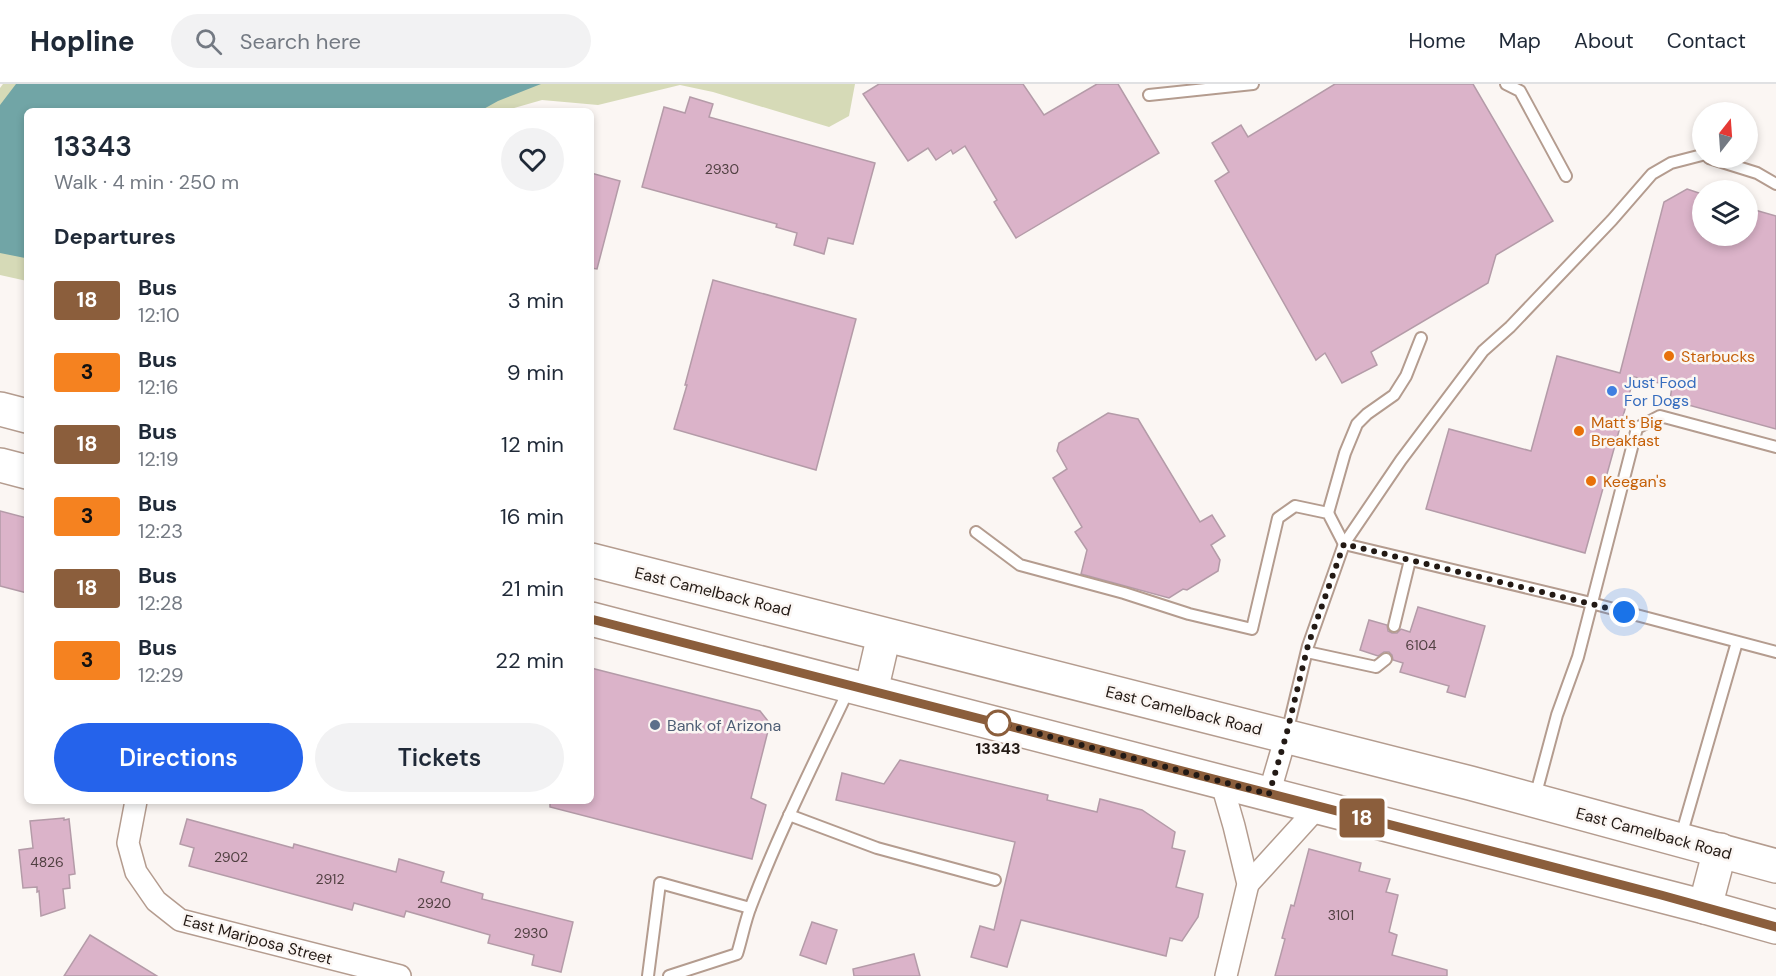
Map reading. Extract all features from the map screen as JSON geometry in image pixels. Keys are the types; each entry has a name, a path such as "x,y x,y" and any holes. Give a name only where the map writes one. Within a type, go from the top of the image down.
{"main road":[{"path":"0,409 24,415"},
{"path":"0,465 24,471"},
{"name":"East Camelback Road","path":"594,561 1534,800 1776,866"},
{"path":"594,620 1776,927"},
{"path":"861,689 884,635"},
{"path":"1705,907 1720,850"}],"street":[{"path":"1269,794 1286,736"},
{"path":"1221,782 1248,884 1226,976"},
{"name":"East Mariposa Street","path":"135,804 128,843 136,872 156,901 180,920 400,976"},
{"path":"1248,884 1318,807"}],"lane":[{"path":"1149,95 1253,84"},
{"path":"1506,84 1520,91 1566,176"},
{"path":"1286,736 1307,652 1344,544 1401,460 1483,351 1518,319 1612,220 1652,174 1671,163 1692,158"},
{"path":"1741,168 1757,173 1776,184"},
{"path":"1421,339 1406,376 1394,395 1357,424 1346,453 1328,513 1344,544 1591,603 1776,652"},
{"path":"1534,800 1557,715 1578,657 1637,428 1660,416 1776,447"},
{"path":"976,532 1020,565 1124,593 1189,614 1252,629 1278,518 1295,506 1328,513"},
{"path":"1394,626 1410,560"},
{"path":"1680,840 1737,642"},
{"path":"1307,652 1376,667 1386,659"},
{"path":"669,976 737,954 750,908 789,815 861,689"},
{"path":"789,815 877,848 995,880"},
{"path":"648,976 660,883 750,908"}],"green space":[{"path":"3,84 855,84 849,116 829,127 713,92 680,85 598,105 542,100 514,108 24,108 24,280 0,275 0,88"}],"water":[{"path":"16,84 541,84 485,108 24,108 24,258 0,253 0,105"}],"building":[{"path":"879,84 1023,84 1044,115 1097,84 1118,84 1159,153 1016,238 994,202 997,200 965,146 953,154 951,150 936,160 928,148 908,161 863,94"},
{"path":"1335,84 1473,84 1553,221 1496,255 1488,283 1371,352 1377,365 1342,383 1325,353 1316,360 1215,181 1229,172 1212,143 1241,125 1248,137"},
{"path":"690,97 713,104 709,117 875,163 853,244 828,238 824,254 794,245 797,233 776,227 777,224 642,187 664,107 685,113"},
{"path":"594,174 620,181 597,269 594,268"},
{"path":"1687,189 1692,191 1692,246 1758,246 1758,211 1776,216 1776,429 1670,400 1672,386 1634,377 1585,553 1426,509 1449,429 1531,451 1557,356 1620,373 1664,202"},
{"path":"713,280 856,319 816,470 674,429"},
{"path":"1108,413 1138,419 1200,522 1212,515 1225,536 1211,545 1220,560 1218,571 1169,598 1081,574 1087,550 1075,532 1082,527 1053,478 1067,469 1057,451 1059,443"},
{"path":"0,511 24,517 24,592 0,586"},
{"path":"1418,607 1485,626 1465,697 1447,692 1449,686 1400,672 1403,663 1393,660 1389,652 1378,656 1360,650 1369,620 1387,625 1388,631 1392,633 1397,633 1401,629 1410,632"},
{"path":"594,669 760,711 768,721 769,727 751,798 766,805 752,859 550,807 550,804 594,804"},
{"path":"900,760 1048,795 1047,800 1097,812 1100,799 1142,810 1175,832 1172,848 1185,851 1176,887 1203,894 1198,917 1182,941 1170,938 1166,956 1021,920 1007,967 971,957 980,926 994,930 1015,842 836,800 842,773 884,784"},
{"path":"64,818 64,820 69,819 75,874 69,875 70,888 63,889 65,908 41,916 37,887 23,888 19,850 33,848 30,821"},
{"path":"187,819 293,848 294,844 396,872 399,859 444,872 441,882 483,894 482,899 573,922 561,972 532,965 534,955 488,943 490,935 406,911 404,917 354,903 352,910 189,866 194,848 180,844"},
{"path":"1309,849 1361,863 1359,871 1390,879 1386,892 1398,895 1389,932 1397,935 1392,955 1447,970 1447,976 1275,976 1285,939 1282,938 1291,905 1294,906"},
{"path":"812,922 837,930 826,964 800,955"},
{"path":"90,935 157,976 64,976"},
{"path":"914,954 920,976 854,976 853,969"}],"bus line":[{"name":"18","path":"594,620 1661,895 1776,927"}],"place":[{"name":"Starbucks","path":"1669,356"},
{"name":"Just Food For Dogs","path":"1612,391"},
{"name":"Matt's Big Breakfast","path":"1579,431"},
{"name":"Keegan's","path":"1591,481"},
{"name":"13343","path":"998,723"},
{"name":"Bank of Arizona","path":"655,725"}],"route":[{"path":"998,723 1269,794 1308,645 1344,544 1624,612"}]}
